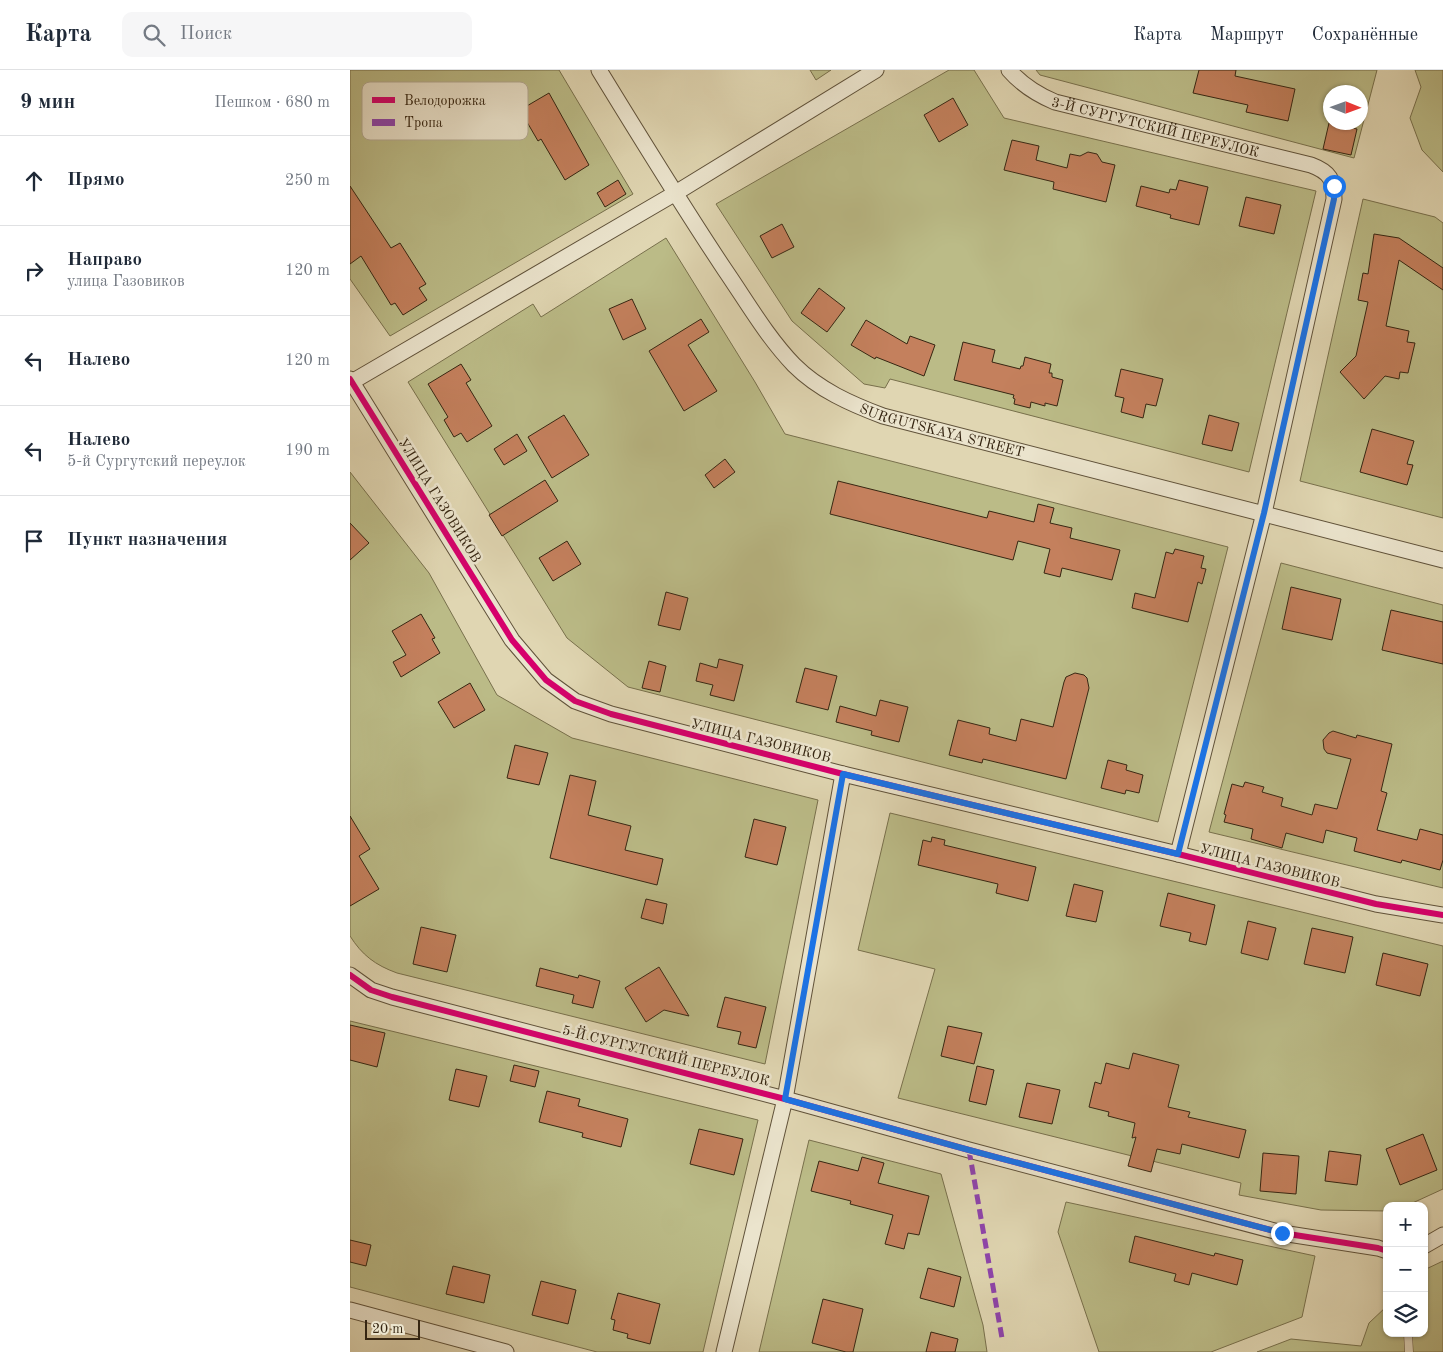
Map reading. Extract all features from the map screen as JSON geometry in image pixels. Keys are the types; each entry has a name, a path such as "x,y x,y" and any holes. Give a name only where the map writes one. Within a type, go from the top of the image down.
{"street":[{"name":"SURGUTSKAYA STREET","path":"599,70 674,194 767,333 795,366 824,389 852,405 883,416 1443,560"},
{"path":"351,381 674,194 876,70"},
{"name":"3-Й СУРГУТСКИЙ ПЕРЕУЛОК","path":"1008,70 1019,82 1037,94 1055,102 1311,165 1321,169 1329,176 1334,186 1334,199 1264,513"},
{"name":"УЛИЦА ГАЗОВИКОВ","path":"351,381 512,640 546,680 575,700 611,714 843,774 1178,854 1376,904 1443,915"},
{"path":"1178,854 1264,513"},
{"path":"724,1352 785,1099 843,774"},
{"name":"5-Й СУРГУТСКИЙ ПЕРЕУЛОК","path":"350,976 371,990 392,998 785,1099 1282,1233 1383,1250"},
{"path":"1428,1243 1443,1234"},
{"path":"350,1310 506,1352"}],"lane":[{"path":"1408,1337 1409,1352"}],"green space":[{"path":"350,70 559,70 633,194 390,336 350,279"},
{"path":"810,70 831,70 816,80"},
{"path":"949,70 974,70 1004,118 1316,191 1249,472 890,379 885,388 864,384 792,321 716,204"},
{"path":"1036,70 1377,70 1368,104 1368,85 1323,85 1323,130 1361,130 1354,158 1040,75"},
{"path":"1415,70 1443,70 1443,172 1422,150 1410,118 1421,87"},
{"path":"1363,199 1435,217 1443,223 1443,518 1300,481"},
{"path":"666,238 785,434 1228,547 1158,822 628,687 567,638 408,382 533,304 541,317"},
{"path":"350,472 429,573 497,695 572,738 818,800 765,1064 397,973 382,967 370,959 350,936"},
{"path":"1281,563 1443,605 1443,888 1209,832"},
{"path":"890,813 1443,946 1443,1189 1415,1202 1383,1202 1383,1211 1321,1210 1239,1195 1241,1183 898,1098 935,969 858,950"},
{"path":"350,1021 758,1120 703,1352 597,1352 350,1287"},
{"path":"809,1140 941,1174 983,1325 987,1352 759,1352"},
{"path":"1066,1202 1315,1256 1302,1317 1211,1352 1099,1352 1058,1232"},
{"path":"1443,1261 1443,1352 1257,1352 1291,1339 1361,1346 1369,1323 1383,1310 1383,1337 1428,1337 1428,1268"}],"building":[{"path":"1199,70 1236,70 1235,76 1295,89 1288,121 1246,112 1248,105 1193,93"},
{"path":"549,93 589,165 565,180 541,139 538,141 528,124 528,105"},
{"path":"953,98 968,125 939,142 924,115"},
{"path":"1327,130 1357,130 1351,155 1323,149"},
{"path":"1012,140 1039,146 1036,160 1067,168 1070,154 1080,156 1088,152 1097,154 1102,162 1115,165 1106,202 1053,189 1054,182 1004,170"},
{"path":"618,180 626,194 605,207 597,193"},
{"path":"1179,180 1208,187 1199,225 1170,218 1171,215 1136,206 1141,186 1169,193 1170,189 1176,190"},
{"path":"350,186 391,248 400,243 426,284 419,288 427,300 403,315 395,303 391,305 361,256 350,264"},
{"path":"1246,197 1281,205 1274,234 1239,226"},
{"path":"782,224 794,247 772,258 760,236"},
{"path":"1374,234 1399,238 1443,268 1443,290 1399,260 1386,326 1409,331 1407,342 1415,343 1408,373 1400,372 1399,379 1385,376 1364,399 1340,372 1356,356 1368,302 1358,300 1363,273 1368,274"},
{"path":"819,288 845,308 827,332 801,313"},
{"path":"632,299 646,329 623,340 609,309"},
{"path":"701,319 709,332 688,345 717,391 684,411 649,351"},
{"path":"866,320 907,344 910,336 935,345 924,376 876,357 875,359 851,345"},
{"path":"963,342 995,350 992,362 1020,369 1023,366 1025,357 1051,364 1049,373 1052,373 1052,377 1063,380 1057,406 1045,403 1045,406 1031,402 1030,408 1014,404 1014,395 954,380"},
{"path":"461,364 471,380 466,383 492,426 467,442 461,433 454,437 444,420 448,417 428,384"},
{"path":"1121,369 1163,379 1156,406 1146,404 1143,418 1121,412 1124,398 1115,396"},
{"path":"564,415 589,455 552,478 528,437"},
{"path":"1209,415 1239,423 1232,451 1202,444"},
{"path":"1372,429 1414,441 1407,464 1413,465 1407,485 1360,472"},
{"path":"517,434 527,451 504,465 494,449"},
{"path":"725,459 735,472 714,488 705,475"},
{"path":"545,480 558,501 502,536 489,515"},
{"path":"838,481 987,518 989,511 1034,522 1038,504 1054,508 1050,523 1072,528 1070,538 1120,550 1112,580 1062,568 1060,577 1044,573 1050,549 1018,541 1013,560 830,514"},
{"path":"350,523 369,543 350,560"},
{"path":"567,541 581,564 553,581 539,558"},
{"path":"1175,549 1204,556 1201,568 1206,569 1202,584 1198,582 1188,622 1132,608 1135,593 1155,598 1166,552 1173,554"},
{"path":"1291,587 1341,599 1332,640 1282,629"},
{"path":"666,592 688,598 680,630 658,625"},
{"path":"1391,610 1443,622 1443,664 1382,650"},
{"path":"421,614 435,638 432,639 440,653 401,677 393,662 406,655 392,631"},
{"path":"719,659 743,665 734,701 710,695 713,685 696,681 700,663 717,668"},
{"path":"649,661 666,666 660,692 642,688"},
{"path":"805,668 837,676 828,710 796,702"},
{"path":"1075,673 1084,675 1087,678 1089,688 1066,779 983,759 982,763 949,755 958,720 990,728 989,734 1016,741 1021,719 1053,727 1066,677"},
{"path":"470,683 485,710 454,728 438,702"},
{"path":"880,700 908,707 899,742 871,735 872,731 836,722 840,706 876,716"},
{"path":"1333,731 1356,738 1357,735 1392,744 1381,791 1387,793 1377,830 1417,840 1420,829 1443,835 1443,860 1440,870 1402,860 1401,863 1354,851 1357,838 1326,830 1323,843 1286,833 1282,848 1251,839 1253,829 1224,822 1226,815 1224,814 1232,784 1243,787 1245,782 1264,787 1262,792 1283,798 1281,806 1312,815 1315,804 1337,809 1351,759 1327,753 1324,749 1323,740"},
{"path":"515,745 548,753 539,785 507,778"},
{"path":"1108,760 1127,765 1126,770 1143,775 1139,793 1126,790 1125,794 1101,788"},
{"path":"570,775 596,781 588,815 631,826 625,850 663,859 657,885 550,858"},
{"path":"350,816 370,849 359,856 379,889 350,906"},
{"path":"754,819 786,827 777,865 745,857"},
{"path":"932,837 945,840 944,845 1036,867 1028,901 996,893 998,884 918,865 923,840 931,842"},
{"path":"1074,884 1103,891 1096,922 1066,916"},
{"path":"1168,893 1215,905 1206,945 1189,941 1191,933 1160,926"},
{"path":"646,899 667,904 663,924 641,918"},
{"path":"1248,921 1276,928 1268,960 1241,953"},
{"path":"421,927 456,935 447,972 413,964"},
{"path":"1312,928 1353,937 1345,973 1304,964"},
{"path":"1383,953 1428,964 1420,996 1376,985"},
{"path":"659,967 689,1016 664,1010 646,1022 625,988"},
{"path":"540,968 578,978 579,975 600,981 593,1008 572,1003 574,995 536,986"},
{"path":"725,997 766,1007 756,1048 738,1044 741,1032 717,1027"},
{"path":"350,1025 385,1033 377,1067 350,1060"},
{"path":"948,1026 982,1033 974,1064 941,1056"},
{"path":"1133,1053 1179,1065 1168,1107 1190,1112 1188,1117 1246,1130 1239,1158 1182,1144 1180,1154 1157,1149 1151,1172 1128,1166 1136,1137 1132,1138 1135,1123 1108,1116 1109,1112 1089,1107 1095,1082 1101,1084 1106,1063 1129,1069"},
{"path":"514,1065 539,1071 535,1087 510,1081"},
{"path":"977,1066 994,1070 986,1105 969,1101"},
{"path":"456,1069 487,1076 479,1107 449,1100"},
{"path":"1027,1083 1060,1090 1052,1124 1019,1117"},
{"path":"547,1091 580,1099 578,1106 628,1119 621,1147 582,1137 583,1133 539,1122"},
{"path":"699,1129 743,1139 734,1175 690,1164"},
{"path":"1423,1134 1437,1170 1400,1185 1386,1149"},
{"path":"1329,1151 1361,1155 1357,1185 1325,1181"},
{"path":"1263,1153 1299,1156 1296,1194 1260,1191"},
{"path":"862,1157 884,1163 878,1183 929,1196 919,1235 908,1233 904,1249 885,1244 893,1215 850,1204 851,1201 811,1191 819,1161 858,1171"},
{"path":"1135,1236 1214,1256 1215,1253 1243,1260 1237,1285 1192,1273 1189,1285 1174,1281 1176,1274 1129,1262"},
{"path":"350,1240 371,1245 366,1266 350,1262"},
{"path":"453,1266 490,1275 484,1303 446,1294"},
{"path":"928,1268 961,1277 954,1307 920,1298"},
{"path":"541,1281 576,1290 568,1324 532,1315"},
{"path":"618,1293 660,1304 650,1344 627,1338 628,1334 613,1330 615,1320 611,1319"},
{"path":"823,1299 863,1309 853,1352 846,1352 812,1343"},
{"path":"931,1332 958,1339 955,1352 926,1352"}],"marked path":[{"path":"969,1150 1002,1338"}],"cycle path":[{"path":"350,379 512,640 546,680 575,701 611,714 843,774 1178,854 1376,904 1443,915"},
{"path":"350,975 371,990 392,997 785,1099 1282,1233 1383,1250"}],"route":[{"path":"1282,1233 785,1099 843,774 1178,854 1264,513 1334,199 1334,186"}]}
